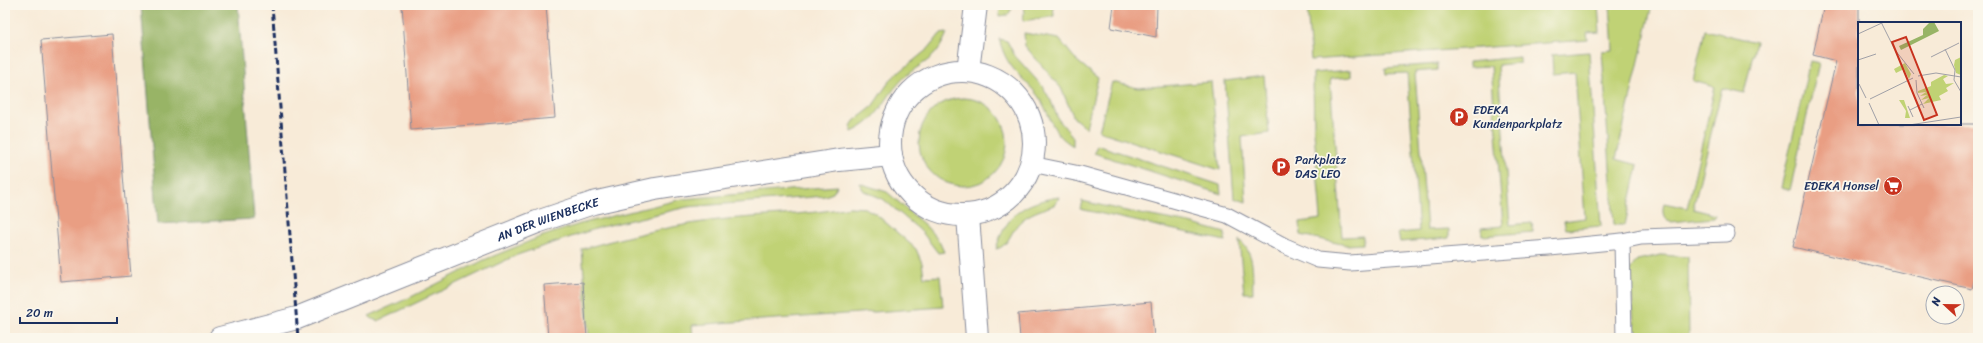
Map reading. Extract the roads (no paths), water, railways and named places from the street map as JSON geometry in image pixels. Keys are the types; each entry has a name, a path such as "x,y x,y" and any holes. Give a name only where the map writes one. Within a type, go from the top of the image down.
{"street":[{"path":"968,71 976,5"},
{"path":"968,71 991,77 1012,90 1027,109 1034,132 1034,156 1026,178 1011,197 991,210 968,216 947,214 927,207 910,193 898,176 891,155 890,133 896,112 909,94 926,80 946,73 968,71"},
{"name":"AN DER WIENBECKE","path":"220,338 296,318 537,222 593,203 655,189 839,160 891,155"},
{"path":"968,216 977,338"}],"lane":[{"path":"1031,164 1080,174 1232,217 1286,246 1318,260 1350,263 1482,254 1622,241 1641,237 1727,234"},
{"path":"1622,241 1624,338"}],"railway":[{"path":"272,5 298,338"}],"place":[{"name":"EDEKA Kundenparkplatz","path":"1459,117"},
{"name":"Parkplatz DAS LEO","path":"1281,167"},
{"name":"EDEKA Honsel","path":"1893,186"}]}
